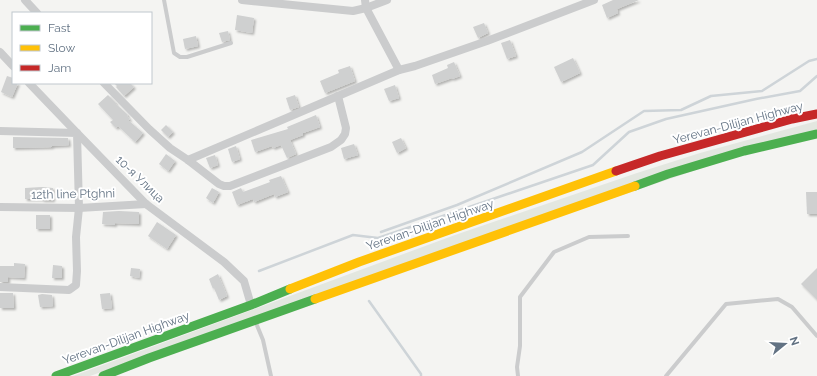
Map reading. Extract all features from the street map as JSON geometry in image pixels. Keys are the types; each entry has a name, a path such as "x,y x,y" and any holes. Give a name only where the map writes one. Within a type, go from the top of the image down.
{"highway":[{"name":"Yerevan-Dilijan Highway","path":"56,376 251,305 359,262 660,156 792,119 817,114"},
{"path":"103,376 255,320 668,174 744,151 817,134"}],"street":[{"path":"25,0 36,12"},
{"path":"242,0 304,3 353,11 366,4 387,0"},
{"path":"188,160 400,70 453,54 594,0"},
{"path":"366,4 400,70"},
{"path":"0,52 12,65"},
{"name":"10-я Улица","path":"30,84 146,204 224,262 244,281 251,305"},
{"path":"105,84 170,148 219,184 224,186 230,186 331,147 341,140 345,134 346,128 338,96"},
{"path":"0,131 77,133 79,208 76,237 76,285 69,290 0,287"},
{"name":"12th line Ptghni","path":"0,207 79,208 146,204"}],"lane":[{"path":"164,0 174,53 180,57 187,57 231,43"},
{"path":"518,376 517,366 520,346 520,297 554,252 589,237 628,236"},
{"path":"666,376 726,304 778,299 792,307 817,336"},
{"path":"255,320 263,340 271,376"}],"shaded area":[{"path":"817,121 817,129 90,376 73,376 455,235 700,153"}],"building":[{"path":"613,0 639,0 617,9 618,13 607,18 602,5"},
{"path":"237,15 254,18 252,33 235,30"},
{"path":"484,23 488,33 478,38 473,27"},
{"path":"228,31 230,40 222,42 219,33"},
{"path":"196,36 198,46 185,49 183,39"},
{"path":"510,40 516,56 507,59 501,43"},
{"path":"573,58 580,73 561,82 554,67"},
{"path":"454,62 460,76 435,84 432,75 448,68 447,65"},
{"path":"350,66 355,81 325,93 320,81 339,73 338,70"},
{"path":"7,76 12,78 12,84 18,84 12,97 1,92"},
{"path":"115,84 131,84 134,87 124,96 116,87 117,86"},
{"path":"395,85 399,98 389,101 384,89"},
{"path":"108,95 128,115 127,116 130,119 128,120 143,133 135,142 118,126 116,128 110,122 113,120 98,104"},
{"path":"295,95 299,107 290,110 286,98"},
{"path":"316,115 320,127 303,133 303,135 290,140 296,154 287,158 281,145 273,148 272,146 255,152 251,140 288,129 287,127"},
{"path":"166,125 173,132 168,137 161,130"},
{"path":"13,137 68,138 69,145 13,148"},
{"path":"401,138 406,148 397,153 392,142"},
{"path":"354,144 358,155 344,159 341,148"},
{"path":"236,146 240,159 232,162 228,149"},
{"path":"166,154 175,161 168,171 159,164"},
{"path":"215,155 218,165 210,168 206,158"},
{"path":"281,176 288,192 275,197 274,194 254,202 253,199 237,205 232,192 241,188 243,192 270,182 269,180"},
{"path":"25,188 53,188 53,200 25,199"},
{"path":"212,188 219,192 213,203 206,198"},
{"path":"806,192 817,192 817,214 807,214"},
{"path":"103,212 139,212 139,224 102,224"},
{"path":"36,215 50,215 50,229 36,229"},
{"path":"157,222 176,235 167,249 148,236"},
{"path":"14,263 25,264 24,278 8,277 8,282 0,282 0,266 14,266"},
{"path":"53,265 62,266 62,278 52,278"},
{"path":"131,268 140,269 139,278 130,276"},
{"path":"817,268 817,300 801,284"},
{"path":"218,274 227,296 219,300 209,279"},
{"path":"0,293 13,293 14,308 0,308"},
{"path":"110,293 112,308 102,309 100,294"},
{"path":"38,295 52,295 53,306 40,307"}],"waterway":[{"path":"381,232 457,205 582,152 644,111 681,110 711,96 762,91 809,61 817,59"},
{"path":"259,271 353,235 378,238 593,165 629,132 666,119 800,91 817,76"},
{"path":"369,301 421,376"}],"traffic: fast":[{"path":"635,186 668,174 744,151 817,134"},
{"path":"56,376 251,305 290,289"},
{"path":"103,376 149,358 315,299"}],"traffic: slow":[{"path":"290,289 359,262 616,171"},
{"path":"315,299 635,186"}],"traffic: jam":[{"path":"616,171 660,156 792,119 817,114"}]}
